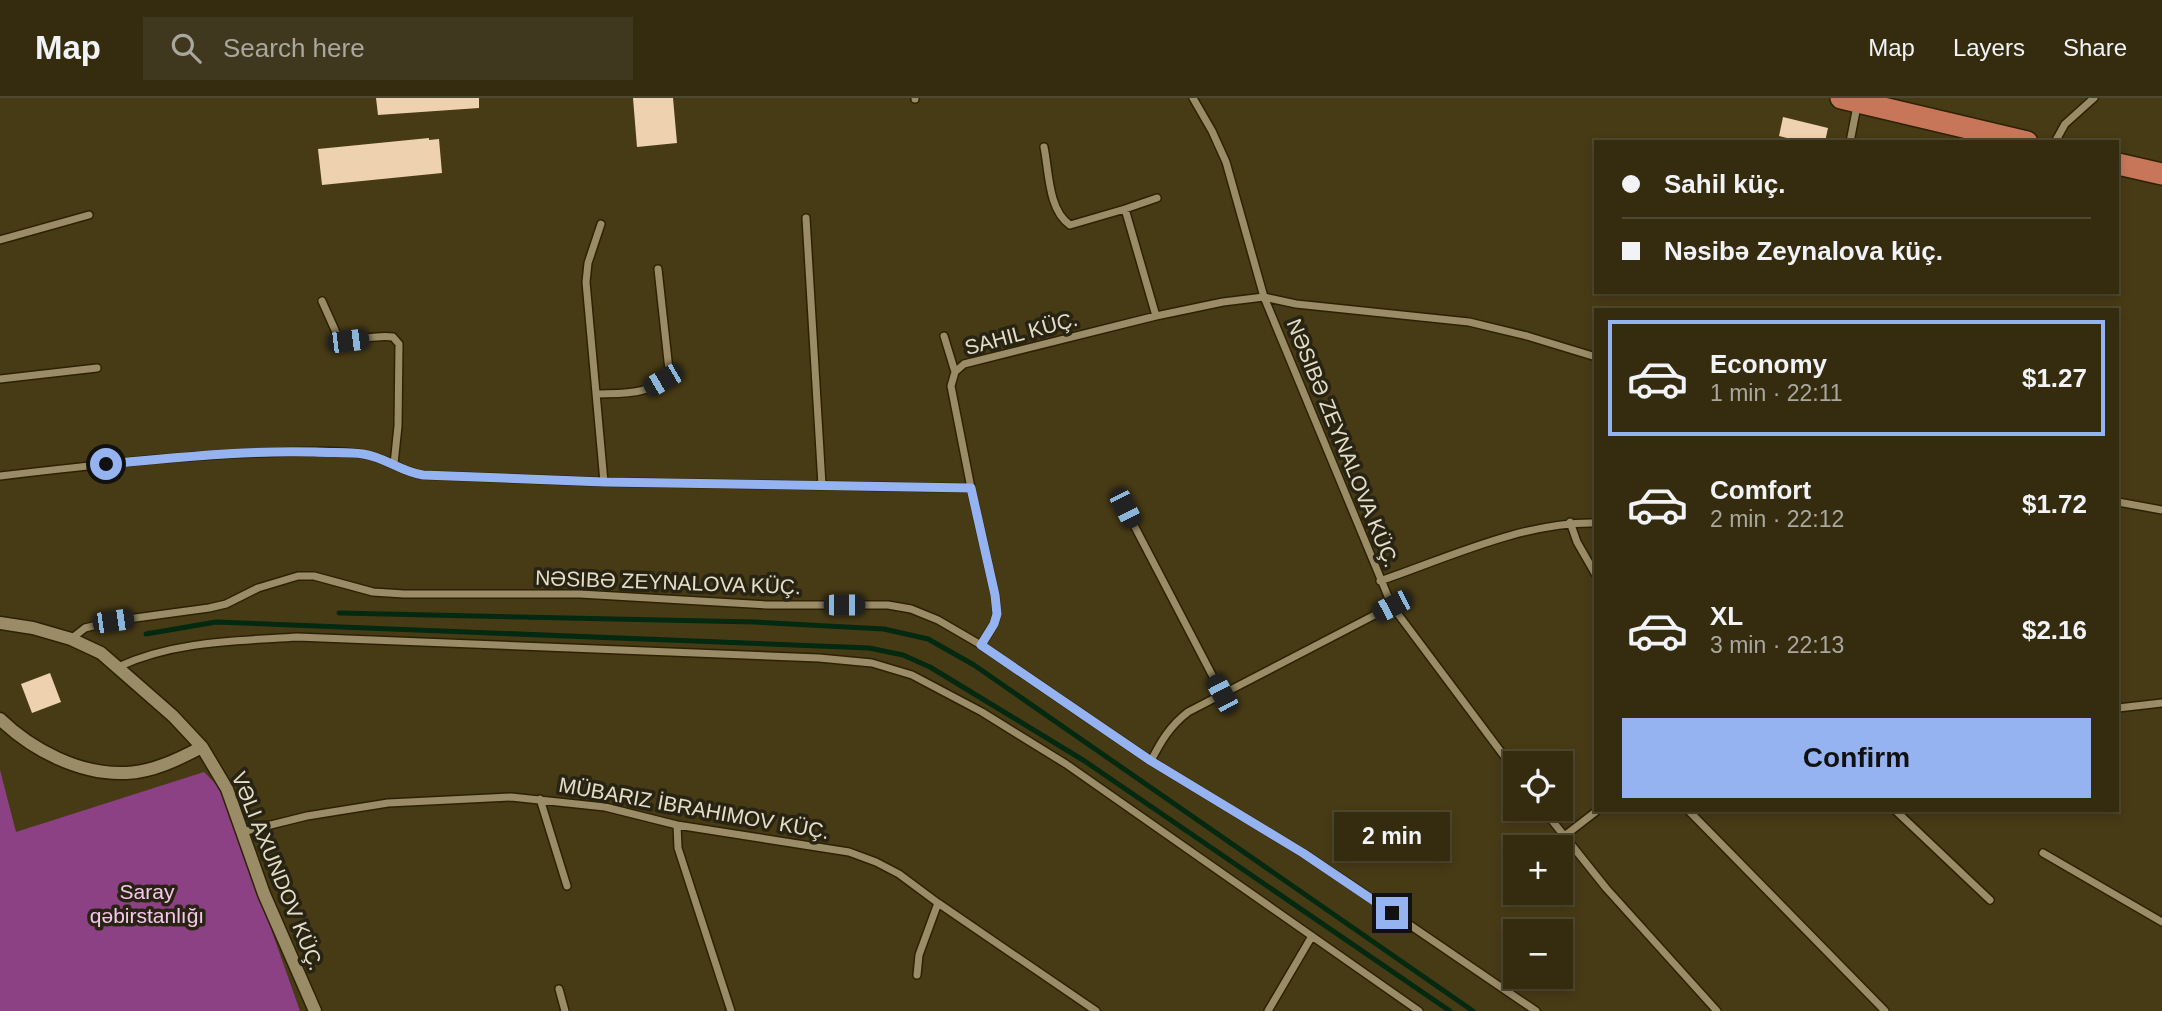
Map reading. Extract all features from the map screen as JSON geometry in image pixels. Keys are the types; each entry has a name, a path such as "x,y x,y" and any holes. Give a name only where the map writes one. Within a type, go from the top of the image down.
{"main road":[{"path":"1850,100 2019,140"},
{"path":"2119,164 2162,174"}],"street":[{"name":"NƏSIBƏ ZEYNALOVA KÜÇ.","path":"1193,98 1226,162 1264,297 1380,581 1392,606 1503,755"},
{"path":"2056,140 2065,124 2094,98"},
{"path":"1850,100 1850,140"},
{"path":"1044,147 1055,208 1061,219 1070,225 1157,198"},
{"path":"1125,209 1156,316"},
{"path":"0,240 89,215"},
{"path":"806,218 822,485"},
{"path":"601,225 588,263 586,282 604,482"},
{"path":"597,394 645,391 663,380 669,370 658,269"},
{"name":"SAHIL KÜÇ.","path":"981,645 997,614 951,386 954,372 964,364 1156,316 1223,302 1264,297 1296,304 1469,323 1527,336 1594,356"},
{"path":"322,301 339,339 348,341 387,336 393,337 399,344 398,426 394,464"},
{"path":"944,336 954,372"},
{"path":"0,379 97,368"},
{"path":"0,475 208,454 290,452 362,454 394,464 404,471 423,475 604,482 971,488"},
{"path":"2119,502 2162,510"},
{"path":"1125,508 1222,694"},
{"path":"1380,581 1533,528 1570,522 1594,523"},
{"path":"1570,522 1577,542 1594,572"},
{"name":"NƏSIBƏ ZEYNALOVA KÜÇ.","path":"71,639 85,628 113,621 209,608 226,604 279,580 314,576 373,592 404,594 580,594 767,605 888,606 911,609 938,620 981,645 1151,761 1303,853 1536,1011"},
{"path":"1151,761 1163,737 1173,724 1188,712 1392,606"},
{"name":"VƏLI AXUNDOV KÜÇ.","path":"0,623 33,628 71,639 101,653 182,725 202,747 227,789 264,894 316,1011"},
{"path":"118,667 145,655 168,649 217,642 297,637 872,663 912,676 982,712 1066,764 1419,1011"},
{"path":"2119,708 2162,703"},
{"path":"0,719 20,738 58,759 112,772 140,771 179,759 202,747"},
{"name":"MÜBARIZ İBRAHIMOV KÜÇ.","path":"242,832 307,816 388,803 511,797 605,807 677,825 849,852 899,874 1096,1011"},
{"path":"540,799 567,886"},
{"path":"1566,835 1595,812"},
{"path":"1690,812 1885,1011"},
{"path":"1897,812 1990,900"},
{"path":"677,825 678,848 731,1011"},
{"path":"1573,848 1717,1011"},
{"path":"2043,853 2162,922"},
{"path":"916,975 919,955 938,903"},
{"path":"1268,1011 1312,936"},
{"path":"559,989 565,1011"}],"green space":[{"name":"Saray qəbirstanlığı","path":"0,770 16,832 204,772 222,790 300,1011 0,1011"}],"building":[{"path":"376,98 479,98 479,108 378,115"},
{"path":"633,98 673,98 677,143 637,147"},
{"path":"1783,117 1828,128 1825,140 1795,140 1779,136"},
{"path":"439,139 442,173 322,185 318,149"},
{"path":"50,673 61,702 32,713 21,684"}],"waterway":[{"path":"339,613 755,622 884,629 928,639 974,665 1473,1011"},
{"path":"146,634 216,622 869,648 903,655 930,667 1083,760 1450,1011"}],"route":[{"path":"106,464 208,454 290,452 362,454 379,457 404,471 423,475 604,482 971,488 997,614 981,645 1151,761 1303,853 1392,913"}]}
